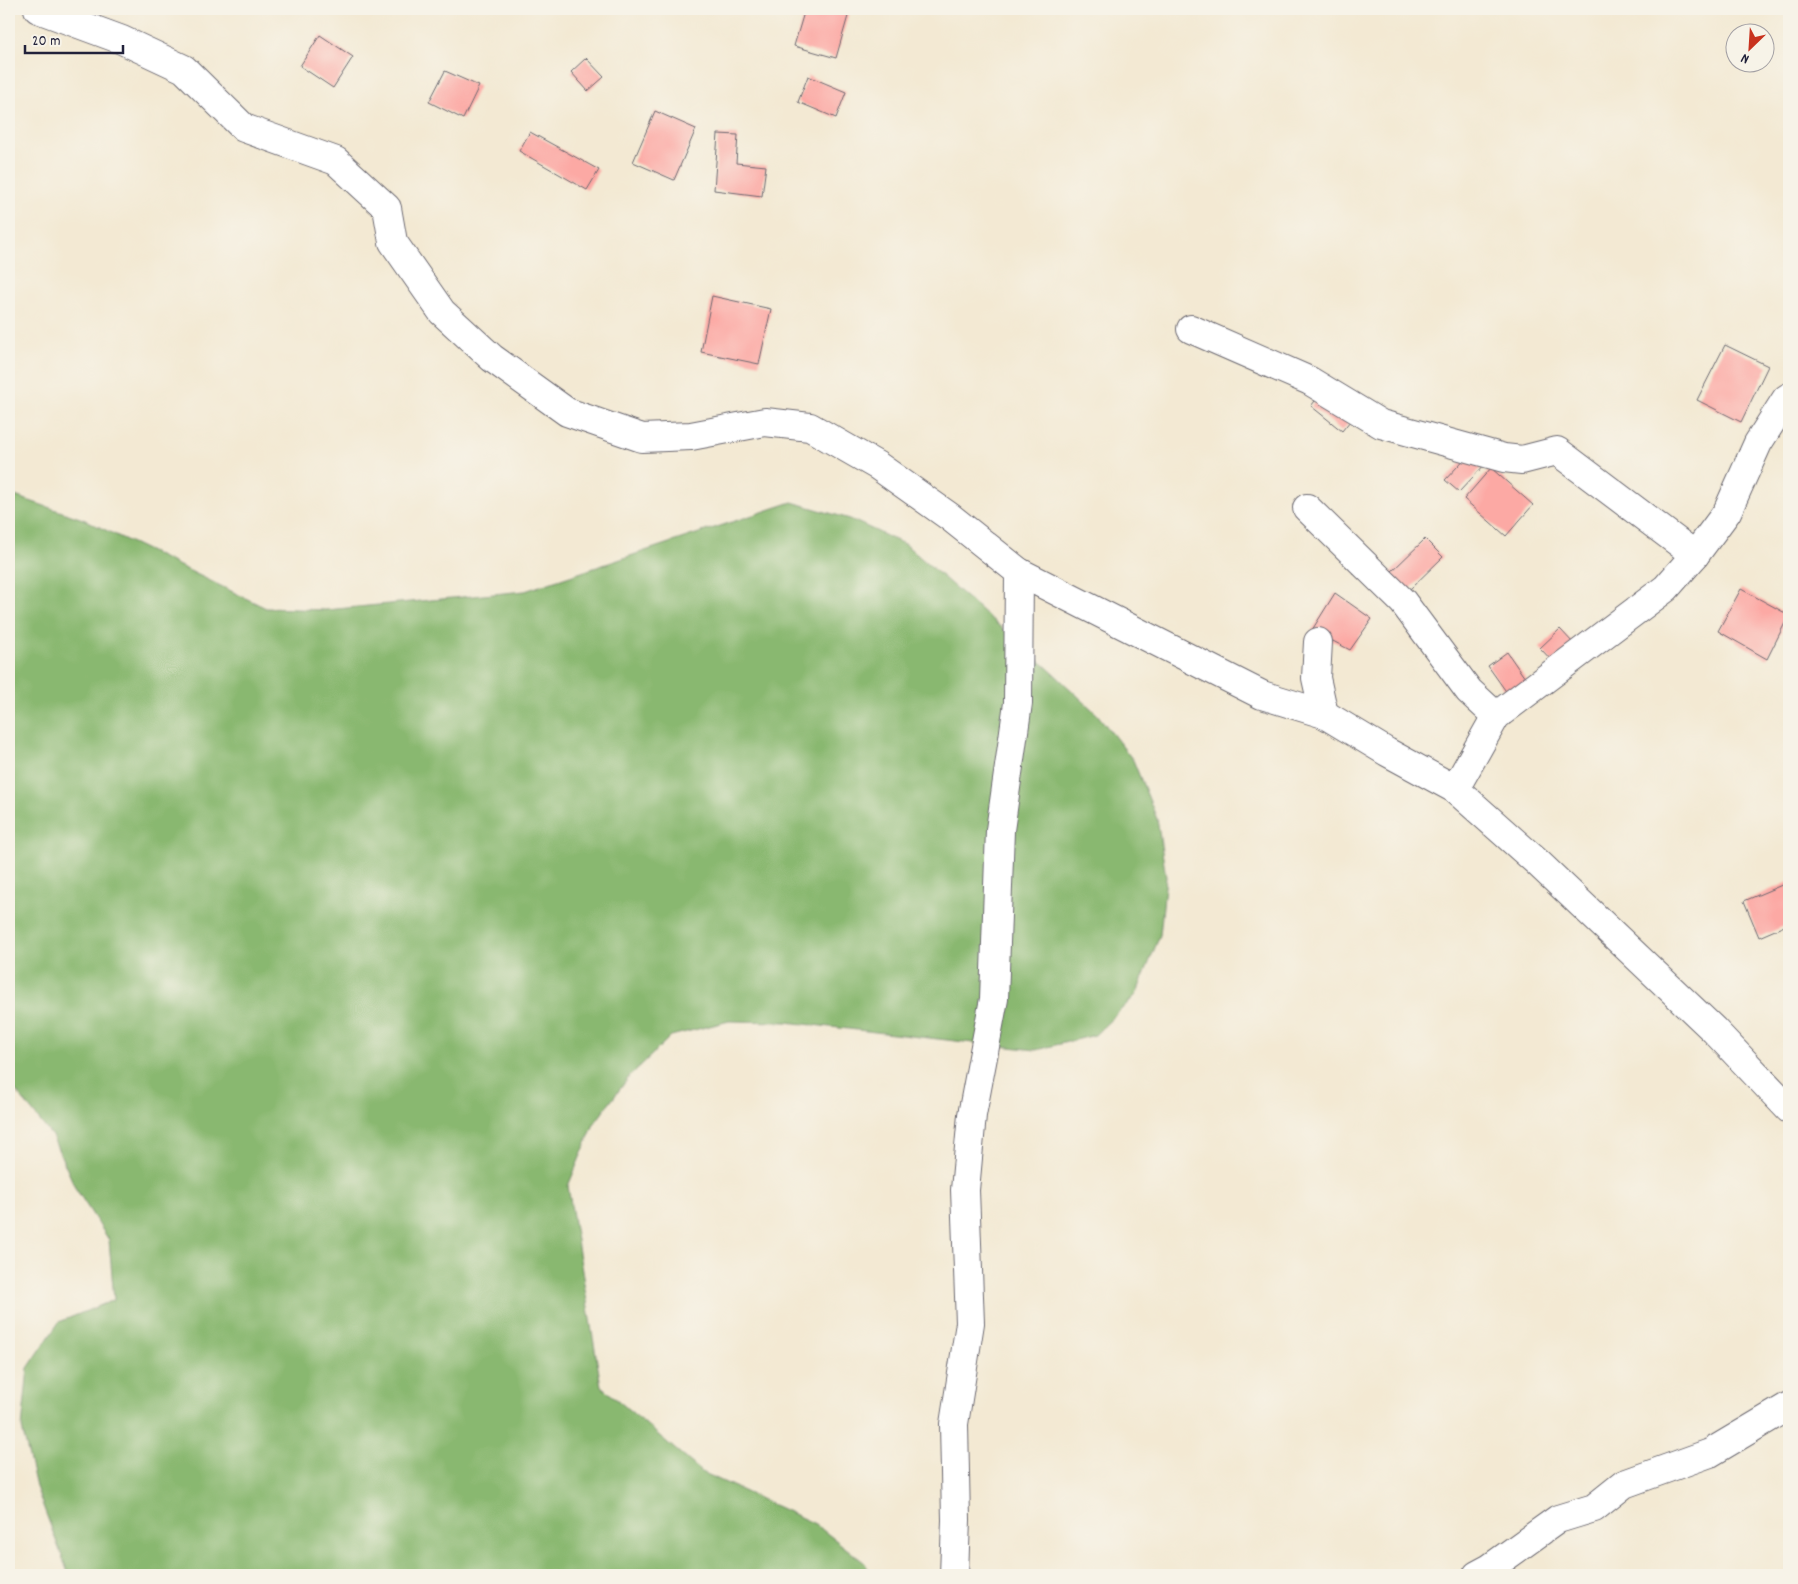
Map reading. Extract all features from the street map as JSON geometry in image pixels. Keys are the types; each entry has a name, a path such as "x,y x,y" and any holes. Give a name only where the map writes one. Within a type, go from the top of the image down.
{"street":[{"path":"38,9 122,40 184,69 244,128 336,161 387,208 393,242 442,312 492,358 567,412 642,438 691,436 765,422 810,427 878,466 950,517 1019,572 1262,695 1324,714 1387,752 1455,789 1537,862 1714,1030 1789,1109"},
{"path":"1191,329 1310,381 1381,424 1504,458 1522,460 1557,451 1695,555"},
{"path":"1455,789 1496,716 1666,588 1695,555 1727,512 1758,443 1786,398 1789,397"},
{"path":"1307,508 1403,602 1469,691 1496,716"},
{"path":"954,1575 956,1520 954,1424 970,1323 965,1190 972,1115 994,999 1000,830 1018,703 1019,572"},
{"path":"1318,642 1316,678 1324,714"},
{"path":"1476,1575 1490,1568 1558,1520 1594,1508 1624,1484 1710,1453 1789,1406"}],"green space":[{"path":"9,494 83,519 266,608 326,610 525,591 792,502 850,519 906,545 1050,670 1097,714 1133,760 1157,819 1166,877 1160,935 1136,995 1095,1035 1036,1050 786,1022 729,1021 671,1036 629,1077 594,1124 568,1186 601,1386 702,1472 815,1524 865,1563 871,1575 69,1575 36,1487 22,1428 28,1368 59,1322 114,1300 109,1240 76,1189 52,1136 9,1082"}],"building":[{"path":"805,9 850,9 836,58 794,46"},
{"path":"320,35 353,57 333,88 300,66"},
{"path":"586,58 604,77 588,91 571,72"},
{"path":"445,71 479,86 463,119 429,102"},
{"path":"808,76 846,92 836,118 798,102"},
{"path":"655,111 696,129 674,180 633,162"},
{"path":"530,132 599,170 587,190 519,151"},
{"path":"718,134 738,135 736,163 766,166 762,196 714,190"},
{"path":"712,296 771,309 759,364 701,352"},
{"path":"1725,345 1768,366 1741,422 1697,400"},
{"path":"1323,391 1354,416 1342,431 1311,406"},
{"path":"1470,453 1488,461 1459,492 1445,480"},
{"path":"1491,468 1533,505 1506,536 1464,499"},
{"path":"1425,539 1443,557 1407,592 1389,574"},
{"path":"1741,589 1789,615 1767,659 1718,631"},
{"path":"1335,593 1372,619 1350,650 1312,630"},
{"path":"1560,629 1574,644 1554,663 1540,648"},
{"path":"1507,652 1529,684 1510,697 1488,666"},
{"path":"1789,882 1789,924 1759,937 1744,901"}]}
